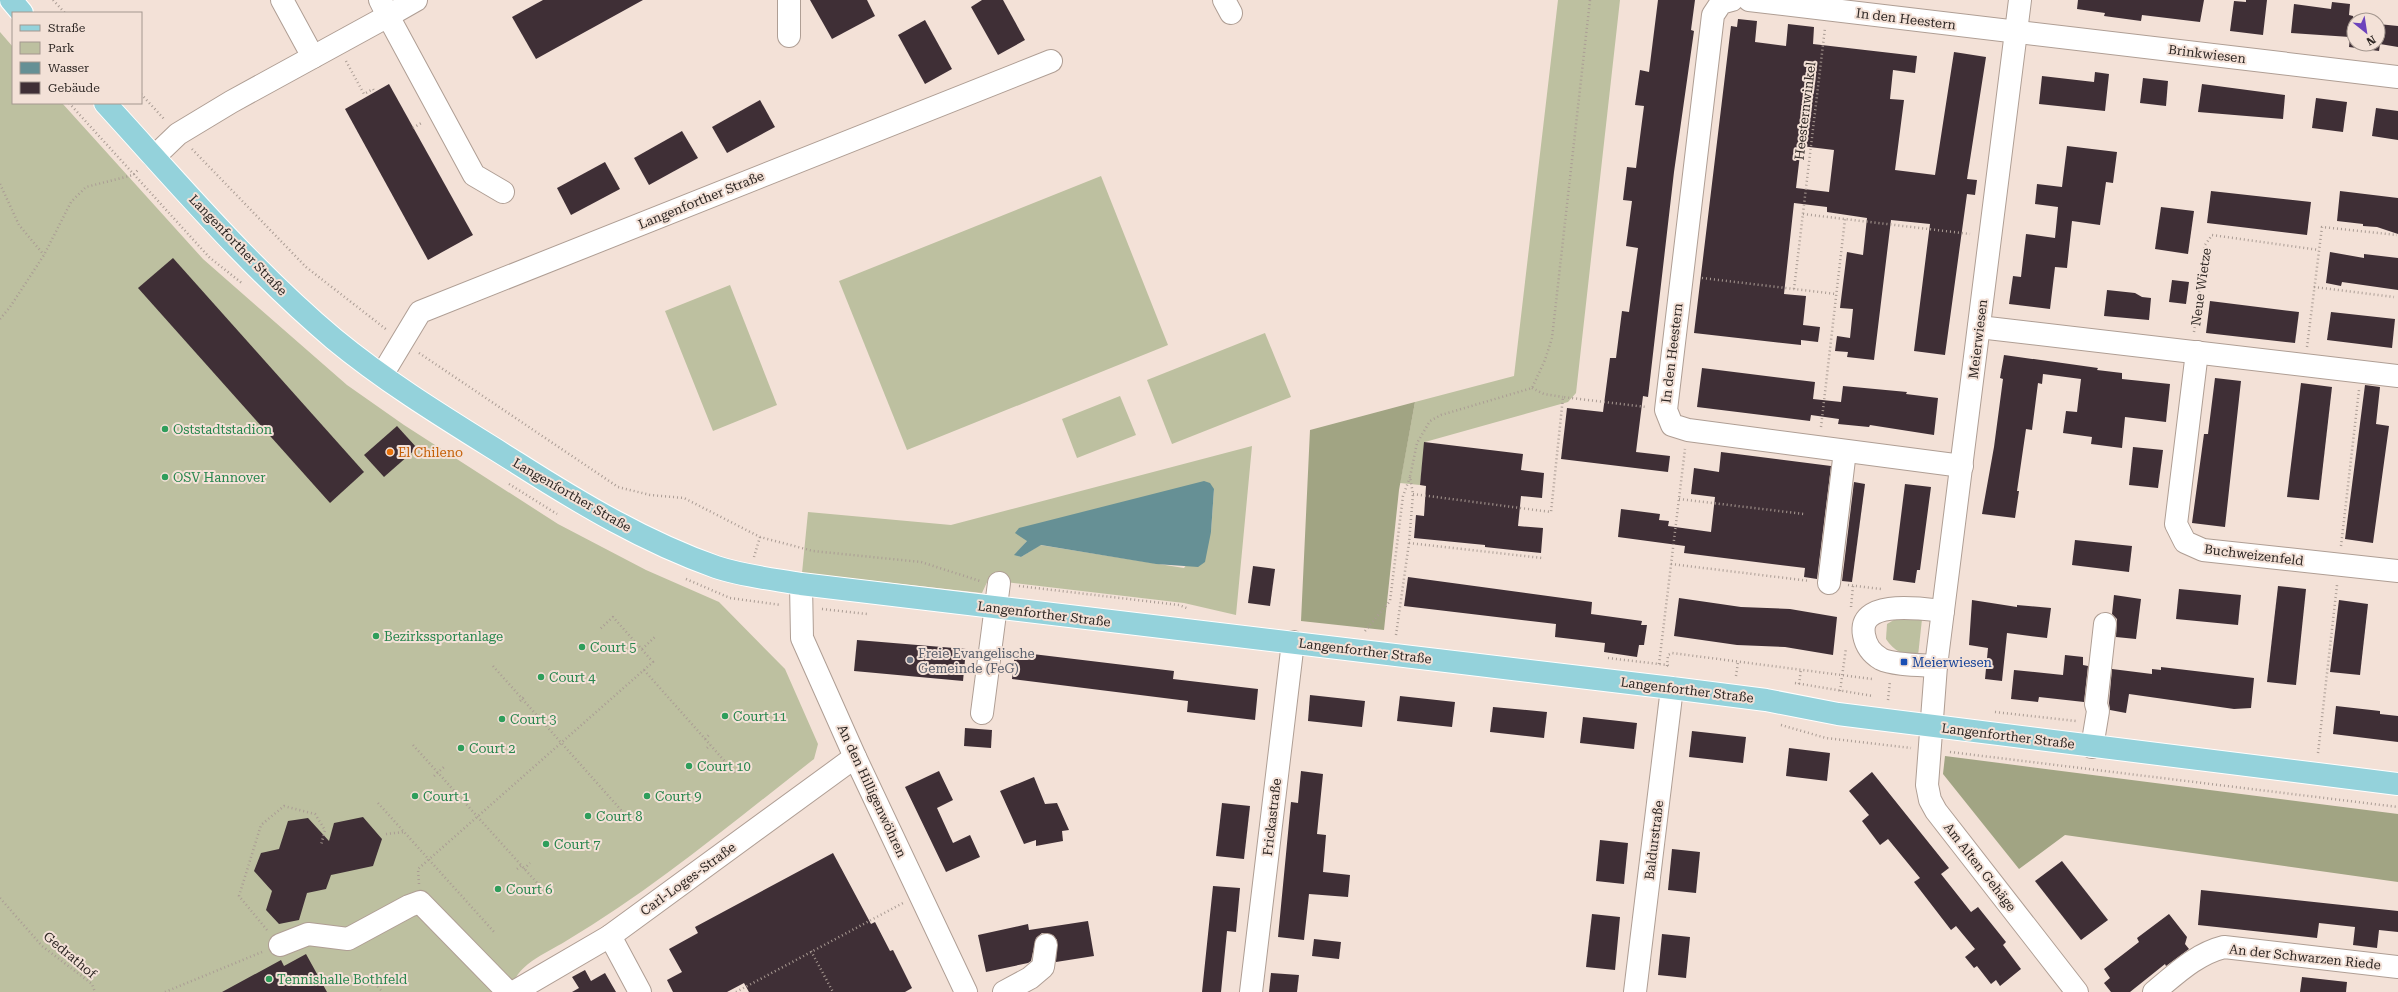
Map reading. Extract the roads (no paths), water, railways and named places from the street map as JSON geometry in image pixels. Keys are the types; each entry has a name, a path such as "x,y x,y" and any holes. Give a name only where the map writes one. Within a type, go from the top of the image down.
{"main road":[{"path":"11,0 21,12"},
{"name":"Langenforther Straße","path":"106,104 213,222 283,292 335,339 382,375 576,501 631,530 716,567 748,576 801,584 1672,688 1766,700 1838,714 2092,747 2398,784"}],"street":[{"path":"282,0 313,57"},
{"path":"154,157 178,134 231,102 336,44 384,8 416,0"},
{"path":"789,0 789,36"},
{"name":"In den Heestern","path":"1732,0 1721,3 1713,15 1666,410 1672,426 1688,430 1818,448 1962,466"},
{"name":"In den Heestern","path":"1749,0 2016,32"},
{"name":"Meierwiesen","path":"1932,726 1936,666 2020,0"},
{"path":"384,8 474,175 503,192"},
{"name":"Brinkwiesen","path":"2016,32 2398,77"},
{"name":"Langenforther Straße","path":"382,375 420,312 1051,61"},
{"path":"1979,327 2398,376"},
{"name":"Buchweizenfeld","path":"2197,352 2176,524 2185,542 2203,550 2398,571"},
{"path":"1829,583 1844,451"},
{"name":"An den Hilligenwöhren","path":"801,584 802,638 855,757 966,992"},
{"path":"982,713 999,584"},
{"path":"1936,666 1882,660 1871,652 1866,644 1863,631 1868,619 1882,609 1902,606 1943,611"},
{"path":"2092,747 2098,711 2096,704 2105,624"},
{"name":"Frickastraße","path":"1250,992 1293,642"},
{"name":"Baldurstraße","path":"1635,992 1672,688"},
{"name":"Am Alten Gehäge","path":"1932,726 1927,785 1930,800 1936,811 2077,992"},
{"name":"Carl-Loges-Straße","path":"514,992 610,936 855,757"},
{"path":"280,945 308,934 348,939 409,906 420,902 508,992"},
{"path":"610,936 640,992"},
{"path":"1004,992 1030,978 1043,967 1046,946"},
{"name":"An der Schwarzen Riede","path":"2154,992 2197,958 2211,950 2224,947 2398,967"}],"water":[{"path":"1204,481 1210,483 1214,489 1211,532 1205,562 1198,567 1156,564 1041,545 1021,557 1014,555 1027,541 1015,533 1019,528"}],"place":[{"name":"Oststadtstadion","path":"165,429"},
{"name":"El Chileno","path":"390,452"},
{"name":"OSV Hannover","path":"165,477"},
{"name":"Bezirkssportanlage","path":"376,636"},
{"name":"Court 5","path":"582,647"},
{"name":"Freie Evangelische Gemeinde (FeG)","path":"910,660"},
{"name":"Meierwiesen","path":"1904,662"},
{"name":"Court 4","path":"541,677"},
{"name":"Court 11","path":"725,716"},
{"name":"Court 3","path":"502,719"},
{"name":"Court 2","path":"461,748"},
{"name":"Court 10","path":"689,766"},
{"name":"Court 1","path":"415,796"},
{"name":"Court 9","path":"647,796"},
{"name":"Court 8","path":"588,816"},
{"name":"Court 7","path":"546,844"},
{"name":"Court 6","path":"498,889"},
{"name":"Tennishalle Bothfeld","path":"269,979"}]}
